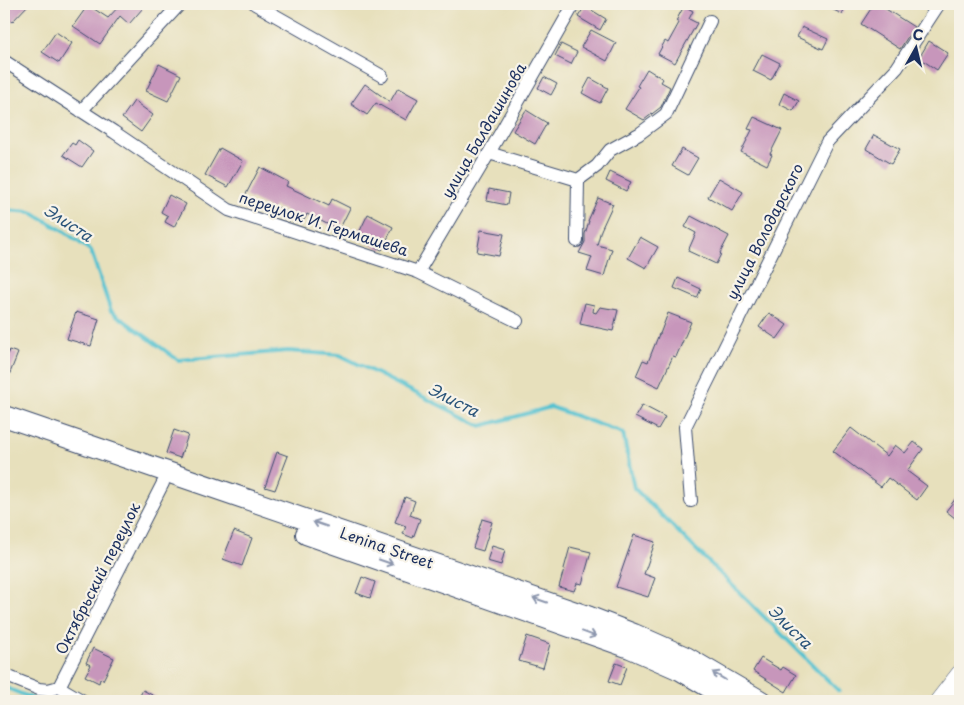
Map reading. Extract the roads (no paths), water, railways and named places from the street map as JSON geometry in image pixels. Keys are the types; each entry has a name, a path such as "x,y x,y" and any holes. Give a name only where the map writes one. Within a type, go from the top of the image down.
{"main road":[{"name":"Lenina Street","path":"4,416 590,617 686,657 761,701"},
{"name":"Lenina Street","path":"4,429 164,483 630,648 680,670 732,701"}],"street":[{"path":"81,111 180,4"},
{"path":"255,4 382,76"},
{"name":"улица Балдашинова","path":"418,272 574,4"},
{"name":"улица Володарского","path":"691,501 684,427 827,142 897,68 939,4"},
{"path":"578,180 597,166 610,150 639,134 666,114 710,20"},
{"name":"переулок И. Гермашева","path":"4,61 229,210 418,272 517,321"},
{"path":"489,152 578,180"},
{"path":"577,241 578,180"},
{"name":"Октябрьский переулок","path":"59,687 164,483"},
{"path":"4,675 39,689 48,690 59,687 83,701"},
{"path":"940,701 957,681"}],"waterway":[{"name":"Элиста","path":"4,210 31,212 65,232 91,251 111,311 178,360 288,351 340,355 481,426 551,407 623,433 634,488 839,691"},
{"path":"4,687 34,699 50,701"}]}
